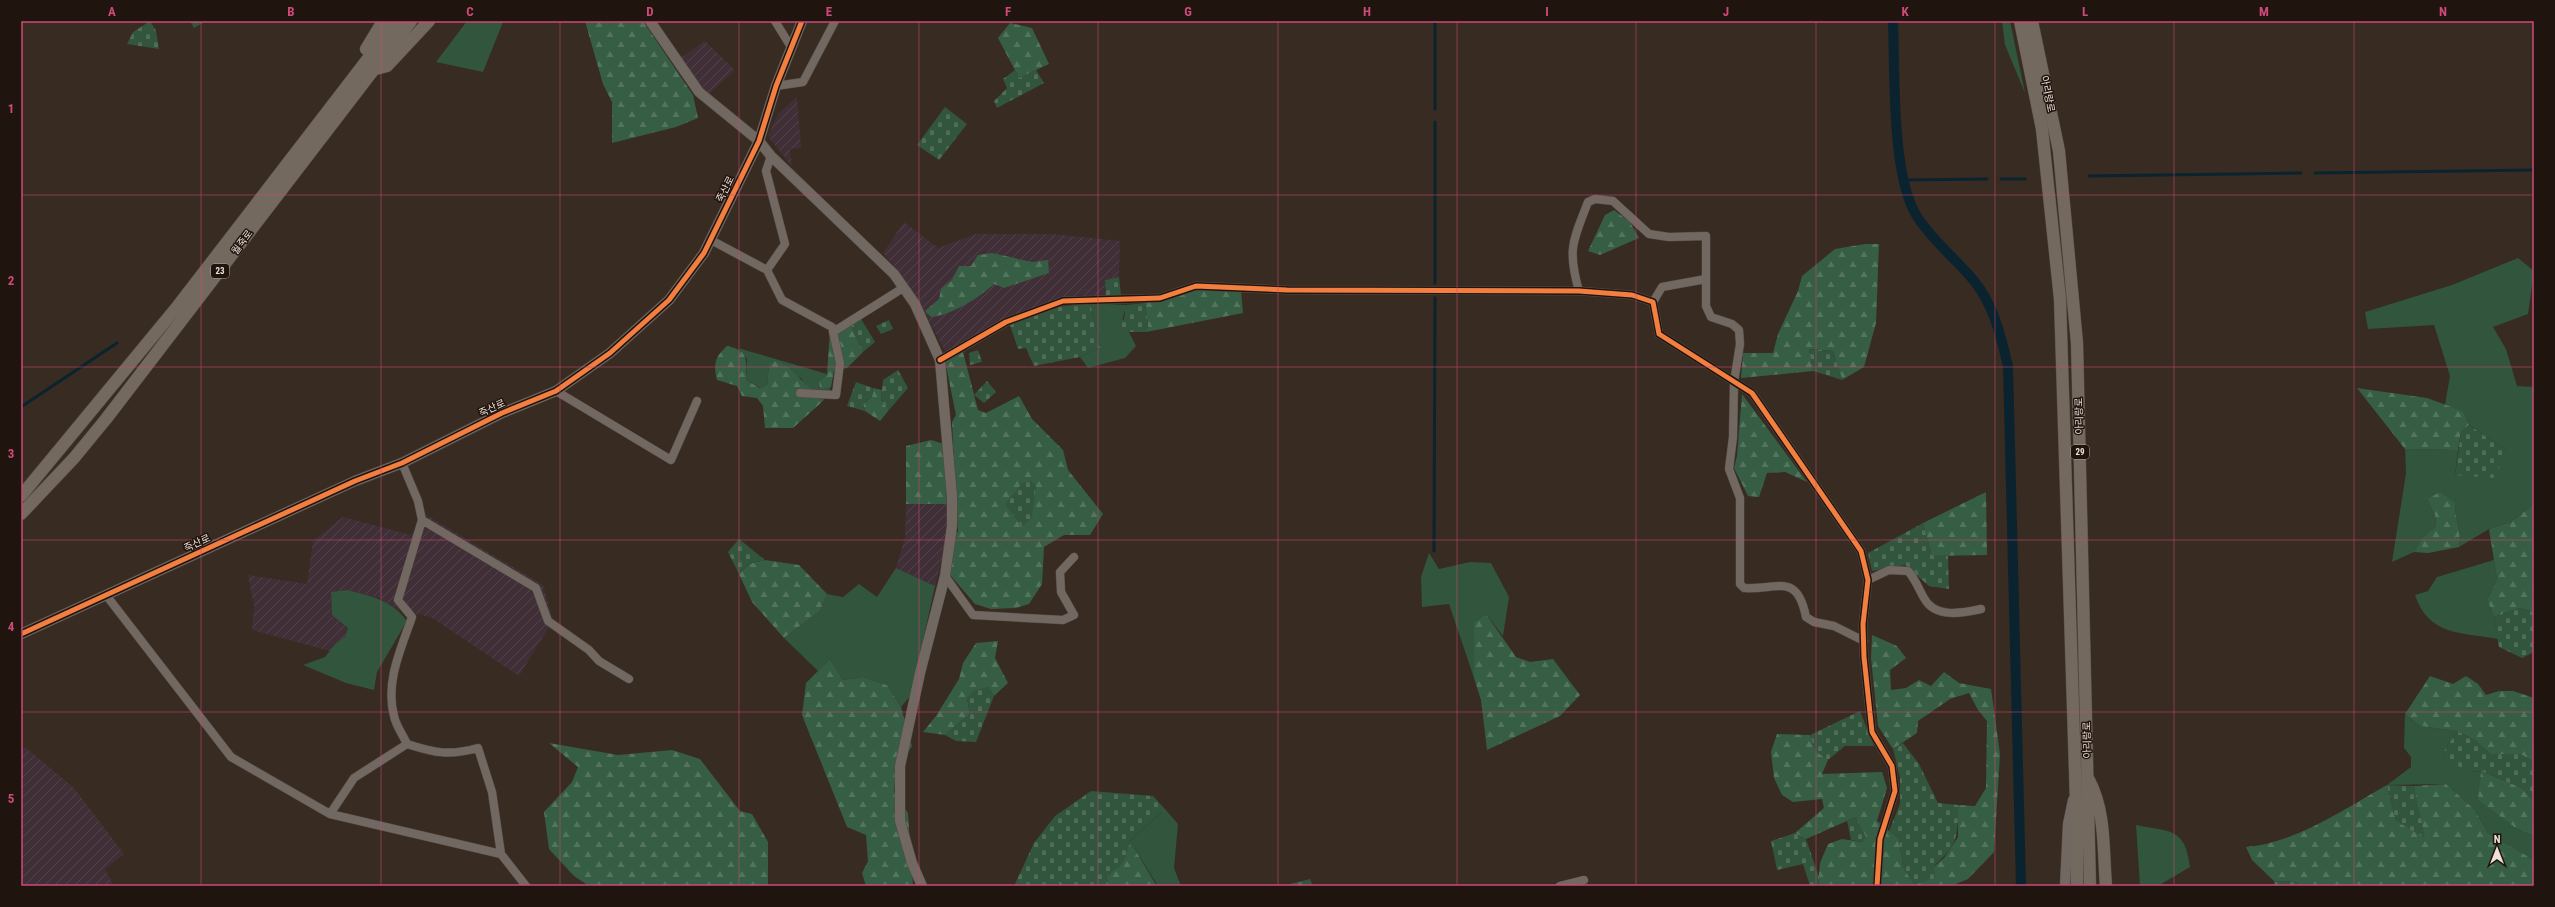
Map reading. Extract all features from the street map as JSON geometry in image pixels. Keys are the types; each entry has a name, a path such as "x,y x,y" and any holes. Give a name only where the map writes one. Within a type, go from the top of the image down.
{"main road":[{"path":"350,80 352,66 371,42 383,21"},
{"name":"월죽로","path":"21,496 177,307 350,80 397,21"},
{"name":"월죽로","path":"21,514 74,458 106,418 411,21"},
{"path":"372,70 387,66 429,21"},
{"name":"아리랑로","path":"2020,21 2042,129 2060,299 2076,782 2077,886"},
{"name":"아리랑로","path":"2032,21 2059,151 2077,343 2090,886"},
{"path":"2088,778 2097,795 2106,886"}],"street":[{"path":"775,21 791,47"},
{"name":"죽산로","path":"21,634 355,481 402,463 502,413 556,391 610,353 669,300 711,240 759,141 776,86 802,21"},
{"path":"776,86 803,82 836,21"},
{"path":"654,23 699,92 759,141 771,156 894,274 915,304 940,360 952,497 952,526 945,576 920,673 900,766 900,821 912,863 922,886"},
{"path":"767,270 785,244 766,171 771,156"},
{"path":"1579,291 1571,252 1574,237 1588,202 1595,199 1613,201 1649,234 1669,237 1706,236 1706,306 1711,317 1732,324 1739,330 1740,344 1734,382 1735,415 1729,469 1740,498 1740,584 1744,588 1777,586 1794,589 1802,599 1806,617 1814,622 1834,626 1864,641"},
{"path":"711,240 767,270 782,300 832,327 840,363 836,395 800,394"},
{"path":"1706,280 1662,287 1653,302 1659,334 1752,393 1861,551 1868,580 1864,641 1872,732 1892,766 1895,791 1880,839 1877,886"},
{"path":"940,360 1006,322 1063,301 1160,298 1196,286 1287,290 1579,291 1632,295 1653,302"},
{"path":"833,332 903,288"},
{"path":"556,391 672,460 697,401"},
{"path":"402,463 418,501 422,520 398,600 412,617 395,668 390,695 394,717 407,744 433,752 455,754 478,748 492,792 501,854 526,886"},
{"path":"422,520 536,588 548,621 589,650 599,661 629,678"},
{"path":"945,576 973,615 1063,620 1074,615 1061,592 1060,572 1074,557"},
{"path":"1868,580 1889,570 1908,571 1916,580 1925,600 1938,612 1961,614 1981,609"},
{"path":"106,595 231,757 330,814 501,854"},
{"path":"330,814 354,778 407,744"},
{"path":"2065,886 2068,824 2076,782"},
{"path":"1560,886 1584,880"}],"shaded area":[{"path":"705,41 735,70 708,95 681,58"},
{"path":"797,97 801,148 790,149 792,167 768,136 778,114"},
{"path":"904,222 938,248 976,234 1051,234 1120,241 1119,277 1105,280 1106,295 1065,297 946,353 920,303 896,268 883,253"},
{"path":"906,504 947,504 948,535 935,586 896,568 905,537"},
{"path":"426,515 543,585 553,620 519,676 431,617 399,610 379,598 347,590 331,592 332,615 348,628 345,637 336,643 330,651 252,630 254,606 248,575 307,584 313,541 343,517 411,535"},
{"path":"25,747 74,788 124,854 105,869 114,886 21,886 21,752"}],"green space":[{"path":"150,21 156,31 159,49 127,44 133,32"},
{"path":"190,21 206,21 194,28"},
{"path":"467,21 503,22 483,72 436,62"},
{"path":"585,21 643,21 693,95 698,118 676,127 612,143 612,102 603,84"},
{"path":"2002,21 2010,21 2025,93 2005,45"},
{"path":"1010,23 1032,28 1049,64 1019,78 998,38"},
{"path":"1015,70 1019,78 1036,70 1044,83 997,108 994,101 1007,88 1003,79"},
{"path":"945,107 967,124 939,160 917,145"},
{"path":"1614,210 1630,222 1639,238 1600,255 1588,251 1605,215"},
{"path":"1865,244 1879,244 1876,323 1864,367 1842,380 1833,351 1809,349 1813,371 1741,378 1743,353 1773,353 1778,334 1798,291 1802,276 1835,249"},
{"path":"992,253 1032,262 1048,260 1049,273 1004,288 994,284 981,295 965,305 939,316 931,317 925,311 939,299 941,289 952,280 959,266 971,266 978,255"},
{"path":"2518,258 2534,271 2528,314 2493,327 2506,349 2517,386 2534,387 2534,504 2511,522 2489,529 2459,547 2460,536 2455,503 2427,499 2435,515 2436,526 2422,538 2414,552 2392,562 2406,473 2405,449 2458,450 2455,475 2508,452 2469,425 2463,411 2445,405 2450,376 2434,325 2368,329 2365,312 2452,285"},
{"path":"1119,277 1121,295 1106,295 1105,280"},
{"path":"1195,290 1241,291 1243,313 1146,332 1148,326 1145,303"},
{"path":"1090,303 1126,305 1120,330 1127,328 1136,346 1125,358 1088,368 1080,357 1101,347"},
{"path":"1090,303 1101,347 1080,357 1034,366 1026,348 1018,349 1010,325 1059,307"},
{"path":"1145,303 1148,326 1146,332 1129,332 1127,329 1120,330 1120,322 1124,319 1126,305"},
{"path":"861,319 875,342 863,352 851,326"},
{"path":"889,320 893,329 881,334 876,326"},
{"path":"851,326 863,352 847,368 834,371 831,387 820,390 819,382 827,374 830,330"},
{"path":"727,346 740,351 745,357 746,380 760,388 767,385 769,365 775,361 787,366 823,401 793,428 765,428 763,406 757,398 742,396 737,386 717,380 715,369 716,361"},
{"path":"738,348 827,374 819,382 820,390 831,387 823,401 807,388 801,378 769,365 767,385 761,388 746,380 747,359"},
{"path":"1809,349 1833,351 1842,380 1813,371"},
{"path":"978,350 982,362 970,365 969,353"},
{"path":"963,352 978,410 986,413 1019,396 1032,419 1063,450 1068,470 1103,514 1090,535 1064,535 1044,547 1042,584 1029,604 1016,608 991,609 975,604 951,576 943,559 948,535 958,532 952,422 956,415 945,361"},
{"path":"898,370 908,388 889,410 881,400 883,380"},
{"path":"987,381 996,392 984,403 974,395"},
{"path":"856,382 873,388 872,397 863,404 865,411 847,406"},
{"path":"873,388 882,390 881,400 889,410 880,421 865,411 863,404 872,397"},
{"path":"2357,388 2427,398 2463,411 2469,425 2461,432 2458,450 2405,449"},
{"path":"1742,394 1807,482 1785,472 1767,473 1759,497 1748,496 1734,468 1737,456"},
{"path":"2469,425 2508,452 2493,478 2455,475 2461,432"},
{"path":"931,440 944,444 947,504 906,504 906,446"},
{"path":"1031,481 1036,486 1032,517 1022,527 1005,504 1022,483"},
{"path":"1986,492 1987,555 1932,556 1923,523"},
{"path":"2440,492 2455,503 2460,536 2459,547 2428,553 2414,552 2422,538 2436,526 2435,515 2427,499"},
{"path":"2534,504 2534,612 2519,608 2494,617 2487,600 2497,579 2489,529 2511,522"},
{"path":"1923,523 1932,556 1948,556 1949,589 1929,586 1905,565 1872,571 1868,553"},
{"path":"739,539 765,560 749,564 739,574 728,552"},
{"path":"1429,553 1439,569 1470,562 1491,563 1509,597 1503,636 1486,614 1474,622 1474,678 1449,604 1422,607 1421,577"},
{"path":"765,560 799,565 827,594 820,611 784,638 752,602 739,574 749,564"},
{"path":"2494,560 2497,579 2487,600 2494,617 2498,639 2448,630 2437,625 2421,608 2415,595 2428,591 2437,577"},
{"path":"896,568 935,586 911,695 901,707 887,685 863,677 843,680 830,659 818,671 784,638 820,611 827,594 843,597 859,584 877,597"},
{"path":"347,590 373,597 388,604 395,608 407,621 377,672 374,690 346,683 303,665 325,657 336,643 345,637 348,628 332,615 331,592"},
{"path":"2519,608 2534,612 2534,652 2522,658 2499,647 2494,617"},
{"path":"1486,614 1516,657 1530,662 1553,659 1580,695 1560,716 1487,750 1481,700 1474,678 1474,622"},
{"path":"1872,635 1897,646 1906,658 1890,670 1891,690 1906,688 1919,680 1931,686 1944,672 1959,683 1991,689 2000,754 1994,852 1968,879 1951,886 1818,886 1820,863 1828,844 1842,839 1862,842 1856,817 1806,839 1795,833 1824,808 1822,799 1793,802 1782,795 1774,778 1771,752 1777,734 1810,735 1816,751 1828,760 1822,774 1882,772 1887,788 1877,821 1899,839 1903,867 1914,884 1944,858 1958,837 1958,805 1975,806 1986,788 1987,721 1978,710 1969,693 1950,699 1918,721 1917,733 1893,749 1878,726 1871,658"},
{"path":"998,641 995,658 1008,683 994,696 988,687 967,698 970,714 945,735 923,732 936,716 959,679 963,663 976,643"},
{"path":"830,659 843,680 863,677 887,685 901,707 912,746 896,772 894,792 908,813 913,886 866,886 862,873 868,861 866,835 847,827 802,715 806,683"},
{"path":"2430,676 2453,684 2466,676 2478,684 2486,695 2499,691 2513,691 2534,698 2534,762 2520,754 2490,754 2475,740 2457,731 2420,726 2405,714"},
{"path":"988,687 994,696 976,742 956,741 945,735 970,714 967,698 974,690"},
{"path":"1860,711 1874,746 1845,746 1828,760 1816,751 1810,735"},
{"path":"2405,714 2420,726 2457,731 2442,754 2473,772 2481,771 2479,800 2517,829 2534,836 2534,860 2488,833 2474,809 2446,784 2387,785 2411,767 2411,757 2404,748"},
{"path":"2457,731 2475,740 2490,754 2520,754 2534,762 2534,801 2522,788 2481,771 2473,772 2458,766 2442,754"},
{"path":"549,743 618,755 672,750 700,759 740,811 752,814 768,842 768,886 589,886 574,876 549,849 544,812 572,782 578,767"},
{"path":"1903,743 1919,764 1938,803 1958,805 1957,833 1948,852 1934,866 1935,878 1914,885 1903,867 1899,839 1889,831 1900,804 1900,778 1893,749"},
{"path":"2481,771 2522,788 2534,801 2534,836 2517,829 2478,800"},
{"path":"2446,784 2474,809 2488,833 2534,860 2534,886 2298,886 2297,882 2274,881 2252,860 2246,847 2283,839 2301,832 2319,824 2387,785 2396,821 2417,807 2414,786"},
{"path":"2387,785 2414,786 2425,838 2396,821"},
{"path":"1091,791 1153,796 1165,809 1130,841 1125,859 1119,867 1106,876 1109,886 1060,886 1058,883 1055,886 1014,886 1034,843 1055,816"},
{"path":"1165,809 1178,824 1174,868 1181,886 1158,886 1130,841"},
{"path":"1856,817 1866,837 1863,842 1851,840 1847,821"},
{"path":"2136,825 2167,831 2180,838 2188,854 2190,867 2158,886 2140,886"},
{"path":"1795,833 1806,839 1819,877 1818,886 1810,886 1803,864 1777,870 1771,841"},
{"path":"1130,841 1158,886 1109,886 1106,876 1122,861"},
{"path":"1310,879 1313,886 1282,886"},
{"path":"2274,881 2297,882 2298,886 2275,886"}],"waterway":[{"path":"1435,21 1435,109"},
{"path":"1893,21 1896,124 1903,178 1909,200 1924,227 1982,291 1996,322 2008,366 2021,886"},
{"path":"1435,122 1435,283"},
{"path":"2315,173 2534,170"},
{"path":"2089,176 2301,173"},
{"path":"1903,180 1987,179"},
{"path":"2001,179 2025,179"},
{"path":"1434,551 1435,298"},
{"path":"21,407 117,343"}],"cycle path":[{"path":"21,634 355,481 402,463 502,413 556,391 610,353 669,300 704,253 759,141 776,86 802,21"},
{"path":"940,360 1006,322 1063,301 1160,298 1196,286 1287,290 1579,291 1632,295 1653,302 1659,334 1752,393 1861,551 1868,580 1863,624 1864,657 1872,732 1892,766 1895,791 1880,839 1877,886"}]}
